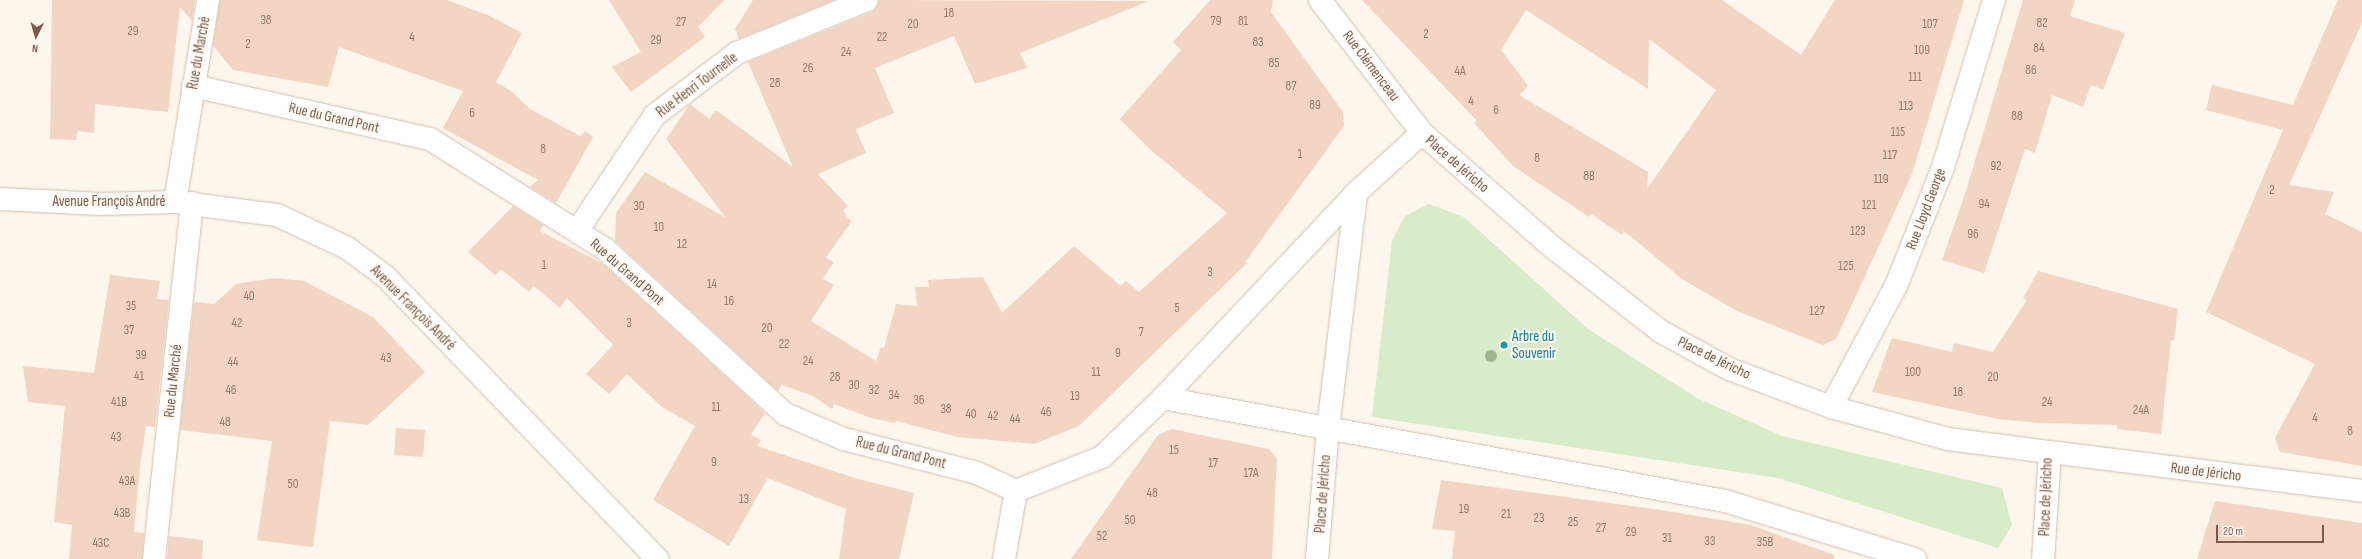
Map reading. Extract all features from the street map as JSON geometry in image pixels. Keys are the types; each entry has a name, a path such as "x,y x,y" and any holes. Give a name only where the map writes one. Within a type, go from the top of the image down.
{"street":[{"name":"Rue du Marché","path":"154,559 193,86 208,0"},
{"name":"Rue Henri Tournelle","path":"577,231 655,115 737,53 867,0"},
{"name":"Rue Clémenceau","path":"1320,0 1422,133"},
{"name":"Rue Lloyd George","path":"1831,407 1899,278 1943,167 1994,0"},
{"name":"Rue du Grand Pont","path":"193,86 430,139 605,249 785,414 844,439 977,473 1016,491"},
{"name":"Place de Jéricho","path":"1163,398 1356,193 1422,133 1551,246 1660,331 1729,369 1831,407 1948,439 2050,452 2043,559"},
{"name":"Place de Jéricho","path":"1318,559 1328,429 1356,193"},
{"name":"Avenue François André","path":"0,199 100,204 183,202 277,215 347,248 385,276 657,559"},
{"path":"1004,559 1016,491 1102,457 1163,398 1725,501 1915,559"},
{"name":"Rue de Jéricho","path":"2050,452 2362,491"}],"green space":[{"path":"1429,204 1464,217 1588,329 1697,398 1782,436 2002,488 2012,525 1998,548 1778,478 1372,417 1392,240 1405,216"}],"building":[{"path":"52,0 195,0 192,21 180,7 168,112 95,104 94,133 78,131 76,140 50,139"},
{"path":"220,0 447,0 490,16 522,33 496,82 511,91 530,109 580,136 585,131 593,137 556,203 530,187 538,180 443,128 463,91 339,47 328,87 233,70 213,46"},
{"path":"609,0 724,0 698,27 705,37 631,92 612,67 641,52"},
{"path":"753,0 834,0 739,39 735,29"},
{"path":"879,0 1149,1 1020,53 1027,68 975,84 954,36 875,68 894,113 856,129 866,153 818,174 848,206 843,211 851,222 826,258 834,262 823,279 834,285 811,321 876,361 881,347 884,348 896,304 917,306 915,287 929,287 928,280 983,277 1002,313 1074,246 1121,286 1126,281 1139,292 1227,213 1152,151 1120,119 1181,50 1173,42 1210,0 1273,0 1271,12 1343,112 1344,126 1245,262 1247,263 1079,426 1034,444 958,437 896,421 895,423 871,418 834,404 832,409 813,396 782,385 778,391 615,241 616,213 645,172 726,218 666,139 690,104 709,119 716,110 793,167 748,62 872,12 877,7"},
{"path":"1362,0 1722,0 1801,55 1835,0 1964,0 1912,174 1836,339 1823,345 1737,311 1682,279 1624,231 1622,235 1591,214 1589,217 1513,166 1474,123 1477,121","holes":["1526,10 1648,89 1649,39 1716,90 1647,189 1648,172 1519,95 1528,86 1501,50"]},
{"path":"2023,0 2075,0 2070,16 2125,33 2103,90 2091,85 2083,107 2052,95 2035,153 2025,149 1984,273 1942,260 1965,194"},
{"path":"2338,0 2362,0 2362,23 2289,185 2334,192 2325,214 2362,232 2362,466 2280,452 2275,438 2315,364 2206,312 2283,130 2206,110 2212,85 2293,105"},
{"path":"513,206 543,225 540,231 603,264 765,413 751,435 761,440 757,446 858,479 914,493 899,559 839,559 846,509 768,478 729,546 653,500 695,426 662,407 627,374 609,394 586,374 613,345 567,298 560,308 534,286 529,292 501,269 495,275 468,252"},
{"path":"2038,271 2178,309 2174,341 2171,340 2161,434 2117,429 2117,425 2040,423 1998,419 1872,392 1892,338 1952,352 1954,343 1993,352 2027,300 2023,298"},
{"path":"110,275 160,281 157,299 169,300 155,427 146,426 140,466 134,532 144,533 142,559 69,559 72,525 54,522 65,406 28,402 23,366 94,373"},
{"path":"274,278 304,281 373,317 425,372 368,425 330,421 313,547 257,540 272,441 180,430 194,302 214,304 236,284"},
{"path":"396,428 425,430 423,457 394,455"},
{"path":"1172,429 1269,449 1277,458 1272,559 1071,559 1158,435"},
{"path":"1441,480 1661,510 1751,525 1834,555 1834,559 1452,559 1455,531 1432,529"},
{"path":"2215,501 2362,523 2362,559 2197,559"},
{"path":"169,536 203,540 202,559 167,559"}],"place":[{"name":"Arbre du Souvenir","path":"1504,345"}]}
